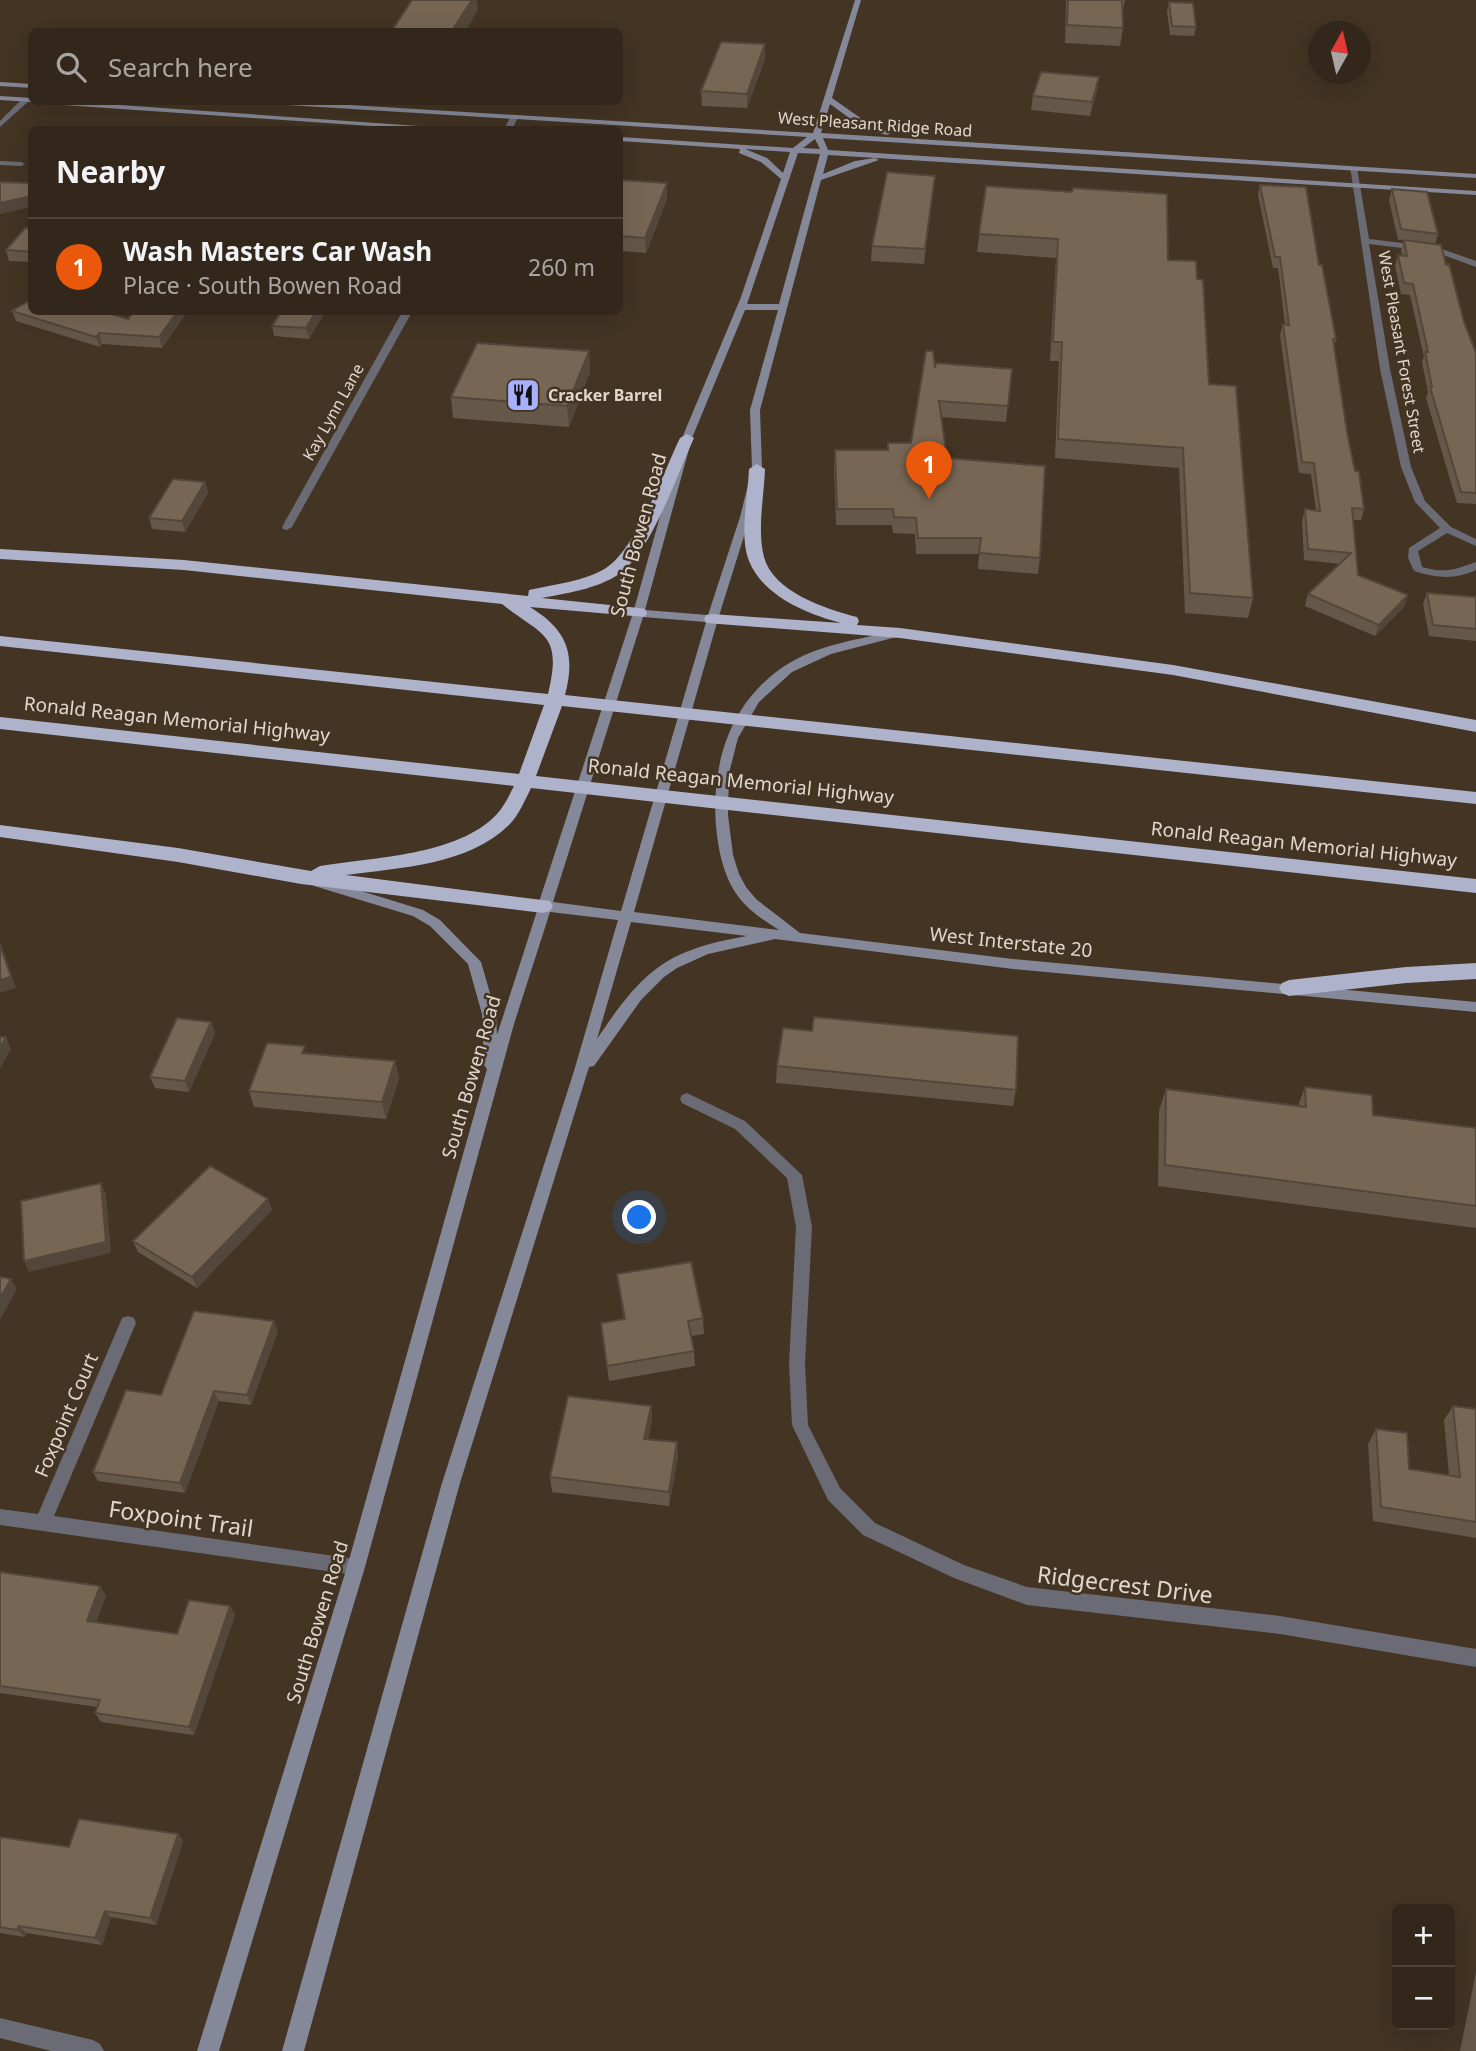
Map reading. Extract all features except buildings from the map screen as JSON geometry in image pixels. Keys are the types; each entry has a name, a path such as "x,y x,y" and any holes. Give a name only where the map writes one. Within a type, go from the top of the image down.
{"highway":[{"path":"441,591 544,593 586,583 614,570 635,549 687,438"},
{"path":"757,470 754,546 758,563 778,587 810,608 900,634"},
{"path":"0,554 184,565 639,613"},
{"path":"301,877 367,864 432,856 456,849 487,832 506,816 532,760 558,691 562,658 558,645 542,623 523,608 501,598"},
{"path":"712,619 900,634 1172,670 1476,726"},
{"path":"0,641 1476,798"},
{"name":"Ronald Reagan Memorial Highway","path":"0,723 1476,886"},
{"path":"0,831 178,855 301,877 543,906"},
{"path":"1289,988 1406,975 1476,971"}],"main road":[{"path":"795,150 817,134 858,0"},
{"path":"0,84 28,86"},
{"path":"0,98 28,100"},
{"path":"829,100 867,127 919,141"},
{"path":"94,105 412,126"},
{"name":"West Pleasant Ridge Road","path":"319,105 1476,176"},
{"path":"293,2051 451,1483 582,1071 757,470 755,410 825,152 817,134"},
{"name":"West Pleasant Ridge Road","path":"623,139 1476,193"},
{"path":"724,145 764,160 786,179"},
{"name":"South Bowen Road","path":"208,2051 356,1567 491,1078 543,906 639,613 687,438 742,307 795,150"},
{"path":"817,179 858,163 904,156"},
{"path":"1046,165 1070,159 1143,163 1156,156"},
{"path":"742,307 783,307"},
{"path":"639,613 712,619"},
{"path":"791,935 761,911 741,890 729,861 722,834 724,775 732,738 759,693 790,667 822,655 900,634"},
{"path":"301,877 418,913 435,923 474,962 489,1014 491,1078"},
{"name":"West Interstate 20","path":"543,906 1013,964 1476,1007"},
{"path":"582,1071 642,990 673,963 702,952 791,935"}],"street":[{"path":"0,125 28,101"},
{"path":"510,126 513,117"},
{"path":"0,163 21,164"},
{"name":"West Pleasant Forest Street","path":"1353,168 1385,369 1406,467 1420,502 1447,529 1476,543"},
{"path":"1366,241 1425,246 1454,253 1476,264"},
{"name":"Kay Lynn Lane","path":"287,527 405,315"},
{"path":"1447,529 1413,551 1418,569 1447,575 1466,571 1476,565"},
{"name":"Ridgecrest Drive","path":"687,1099 740,1125 794,1175 804,1227 797,1364 800,1425 834,1494 869,1529 960,1572 1027,1596 1280,1625 1476,1658"},
{"name":"Foxpoint Court","path":"43,1523 128,1323"},
{"name":"Foxpoint Trail","path":"0,1517 356,1567"},
{"path":"0,2028 93,2051"}],"place":[{"name":"Cracker Barrel","path":"523,395"},
{"name":"Wash Masters Car Wash","path":"929,499"}]}
